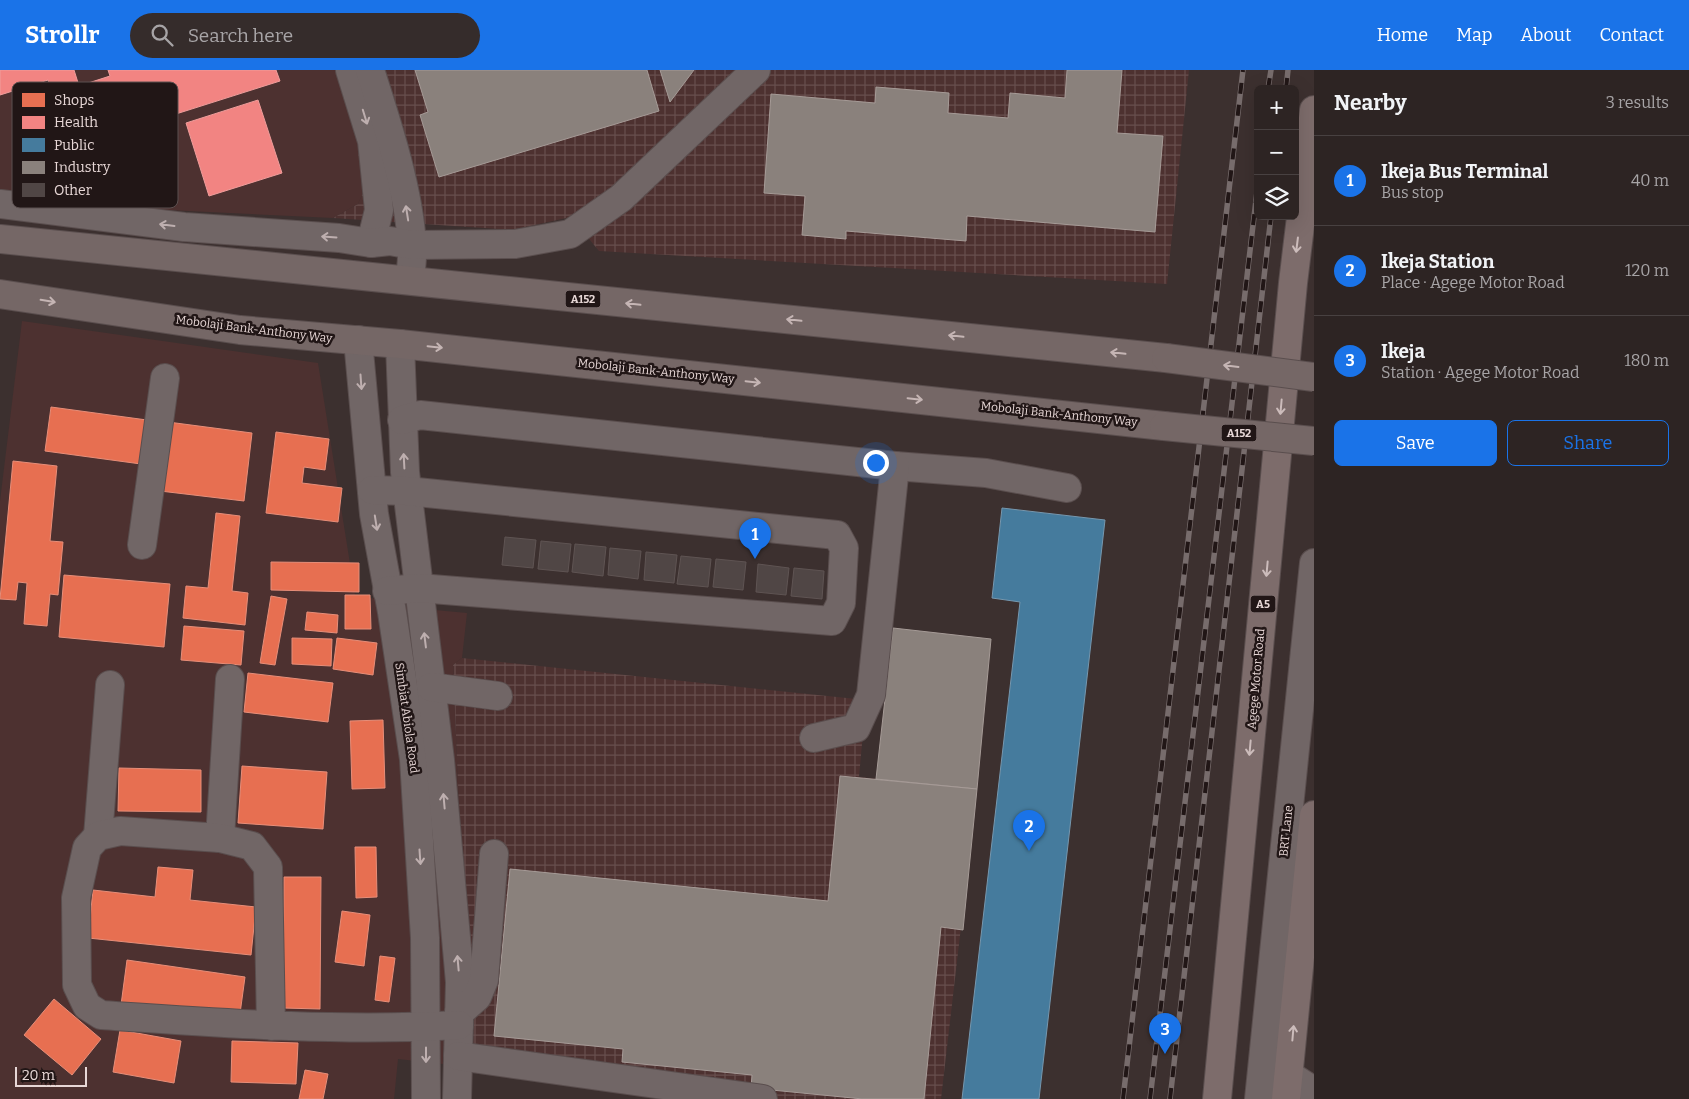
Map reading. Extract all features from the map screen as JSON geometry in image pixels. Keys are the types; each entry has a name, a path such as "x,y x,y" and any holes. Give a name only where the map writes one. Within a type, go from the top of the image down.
{"highway":[{"name":"Agege Motor Road","path":"1217,1099 1293,283 1314,110"},
{"path":"1287,1087 1306,972 1314,816"}],"main road":[{"name":"A152","path":"0,239 355,276 410,279 552,296 1166,358 1314,377"},
{"name":"Mobolaji Bank-Anthony Way","path":"1,298 240,330 400,344 1314,441"}],"street":[{"path":"350,70 372,141 379,210 371,243"},
{"path":"370,70 390,134 412,245 410,279"},
{"path":"32,208 184,227 339,238 371,243 390,241 412,245 515,244 570,234 621,198 756,70"},
{"name":"Simbiat Abiola Road","path":"358,340 372,490 414,759 425,938 426,1099"},
{"path":"400,344 402,420 407,491 440,760 460,982 456,1099"},
{"path":"142,545 165,378"},
{"path":"402,420 420,415 895,466 986,473 1067,488"},
{"path":"814,738 856,728 871,695 895,466"},
{"path":"372,490 407,491 837,535 844,548 841,603 832,621 419,588 387,591"},
{"name":"BRT Lane","path":"1259,1099 1314,563"},
{"path":"220,838 230,679"},
{"path":"98,836 110,685"},
{"path":"431,687 498,696"},
{"path":"271,1026 268,867 252,846 220,838 120,831 98,836 87,848 76,898 77,985 88,1006 101,1015 271,1026 426,1027 459,1019 477,997 484,980 494,854"},
{"path":"458,1056 763,1099"},
{"path":"1287,1087 1314,1091"}],"shaded area":[{"path":"0,70 382,70 364,191 358,204 333,218 126,208 178,208 178,82 12,82 12,196 0,194"},
{"path":"382,70 1189,70 1167,284 599,251 571,217 512,230 333,218 358,204 364,191 357,147 401,130"},
{"path":"22,321 318,363 355,595 435,610 467,613 462,658 453,665 470,1067 398,1059 394,1099 0,1099 0,501"},
{"path":"462,658 866,700 859,777 977,789 941,1099 692,1099 470,1067 453,665"}],"building: Shops":[{"path":"51,407 147,420 141,464 45,451"},
{"path":"168,422 252,433 244,501 160,491"},
{"path":"276,432 329,439 325,470 304,467 302,483 342,488 338,522 266,513"},
{"path":"13,461 57,466 50,541 63,542 58,595 50,594 47,626 24,624 27,583 18,582 16,600 0,599"},
{"path":"216,513 240,516 232,591 248,593 245,625 183,618 186,586 208,588"},
{"path":"271,562 359,563 359,592 271,590"},
{"path":"64,575 170,584 164,647 59,637"},
{"path":"345,595 370,595 371,629 345,629"},
{"path":"271,596 287,599 275,665 260,663"},
{"path":"307,612 338,615 337,633 305,630"},
{"path":"184,626 244,631 241,665 181,660"},
{"path":"292,638 332,639 331,666 292,664"},
{"path":"337,638 377,643 373,675 333,669"},
{"path":"248,673 333,683 328,722 244,712"},
{"path":"383,720 385,788 352,789 350,721"},
{"path":"242,766 327,772 323,829 238,823"},
{"path":"119,768 201,770 201,812 118,811"},
{"path":"355,847 376,847 377,897 356,898"},
{"path":"158,867 193,870 190,900 256,907 251,955 88,938 93,890 155,897"},
{"path":"284,877 321,877 320,1009 283,1008"},
{"path":"342,911 370,915 364,966 335,962"},
{"path":"380,956 395,958 389,1002 375,1000"},
{"path":"127,960 245,977 239,1021 121,1005"},
{"path":"54,999 101,1039 72,1075 24,1035"},
{"path":"120,1030 181,1041 174,1083 113,1072"},
{"path":"232,1041 298,1043 296,1084 231,1082"},
{"path":"305,1070 328,1074 323,1099 299,1099"}],"building: Health":[{"path":"0,70 74,70 78,82 49,82 48,80 42,82 12,82 12,91 0,95"},
{"path":"108,70 276,70 280,81 178,113 178,82 91,82 110,76"},
{"path":"258,100 282,173 209,196 186,123"}],"building: Public":[{"path":"1002,508 1105,520 1039,1099 962,1099 1020,602 992,598"}],"building: Industry":[{"path":"415,70 647,70 659,111 439,177 420,115 428,112"},
{"path":"660,70 694,70 670,102"},
{"path":"1067,70 1122,70 1117,133 1163,136 1155,232 967,216 966,241 846,231 846,239 802,235 805,196 764,193 771,94 875,103 876,87 949,93 948,113 1008,118 1010,93 1065,98"},
{"path":"893,628 991,639 977,789 876,779"},
{"path":"840,776 977,789 963,930 941,927 924,1099 863,1099 751,1088 752,1075 622,1062 623,1049 494,1036 510,869 828,901"}],"building: Other":[{"path":"505,537 536,540 533,568 502,565"},
{"path":"541,541 571,544 568,572 538,569"},
{"path":"575,544 606,547 603,576 572,572"},
{"path":"610,548 641,551 638,579 608,575"},
{"path":"646,552 677,555 674,583 644,580"},
{"path":"681,556 711,559 708,587 677,584"},
{"path":"716,559 746,562 743,590 713,587"},
{"path":"758,564 789,568 786,595 756,592"},
{"path":"794,568 824,571 822,599 791,596"}],"railway":[{"path":"1123,1099 1243,70"},
{"path":"1269,85 1271,70"},
{"path":"1286,85 1288,70"},
{"path":"1150,1099 1254,217"},
{"path":"1170,1099 1271,220"}],"place":[{"name":"Ikeja Bus Terminal","path":"755,559"},
{"name":"Ikeja Station","path":"1029,851"},
{"name":"Ikeja","path":"1165,1054"}]}
